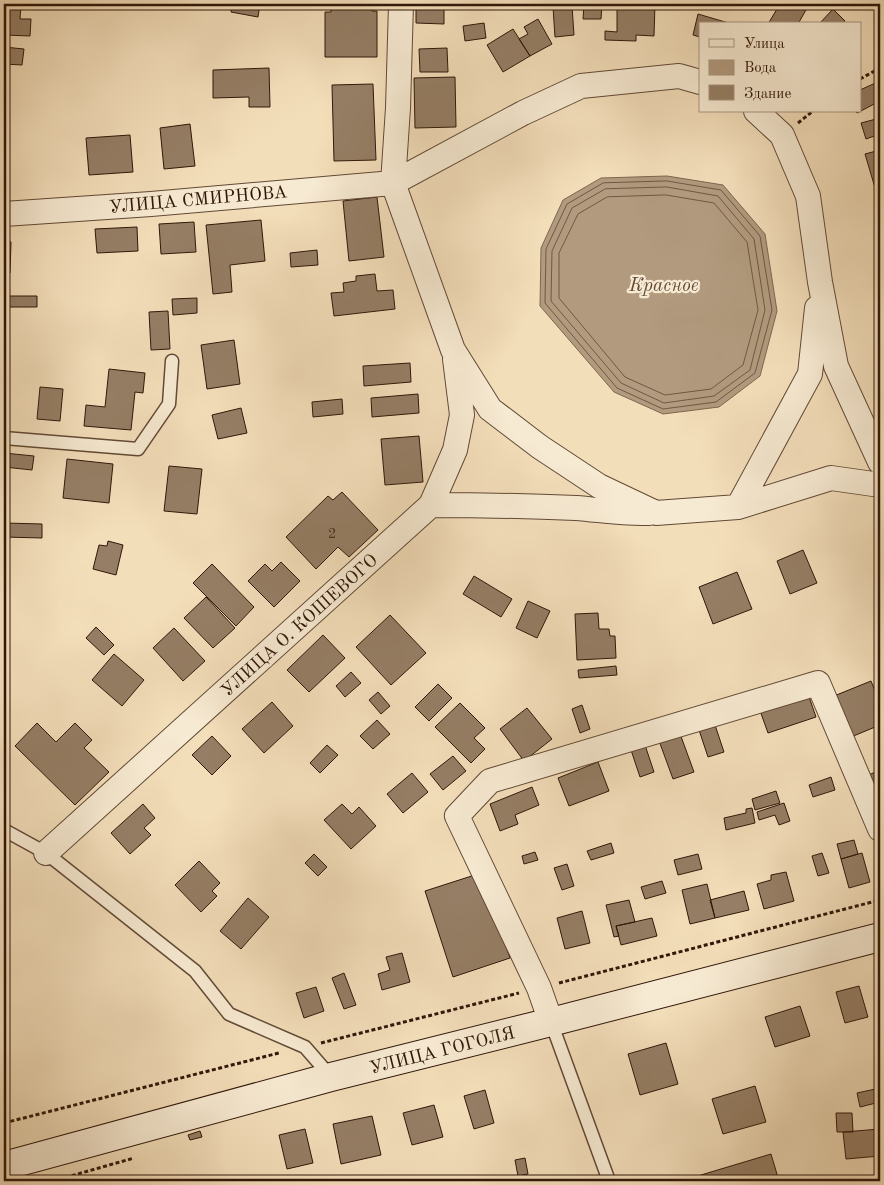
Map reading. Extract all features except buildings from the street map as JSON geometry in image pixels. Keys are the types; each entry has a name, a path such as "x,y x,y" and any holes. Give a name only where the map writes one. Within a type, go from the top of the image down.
{"main road":[{"name":"УЛИЦА ГОГОЛЯ","path":"4,1166 331,1077 880,937"}],"street":[{"path":"401,4 398,108 393,183 453,350 490,409 540,447 599,486 656,513"},
{"path":"393,183 522,113 581,86 679,76 699,82"},
{"path":"757,112 782,135 808,196 820,282 836,366 880,462"},
{"name":"УЛИЦА СМИРНОВА","path":"4,214 151,204 393,183"},
{"path":"738,507 810,374 820,282"},
{"name":"УЛИЦА О. КОШЕВОГО","path":"46,853 431,505 455,450 462,416 453,350"},
{"path":"431,505 500,504 589,509 629,514 656,513 738,507 831,478 880,485"},
{"path":"551,1022 539,988 457,816 490,781 818,683 880,829"}],"lane":[{"path":"4,438 138,449 169,404 172,361"},
{"path":"4,830 46,853 195,971 229,1014 305,1047 331,1077"},
{"path":"551,1022 608,1181"}],"path":[{"path":"862,78 880,68"},
{"path":"4,1124 880,900"},
{"path":"53,1181 135,1158"}],"water":[{"name":"Красное","path":"667,176 723,185 765,234 777,311 760,376 719,407 663,414 614,392 540,306 541,248 563,200 601,178"}]}
